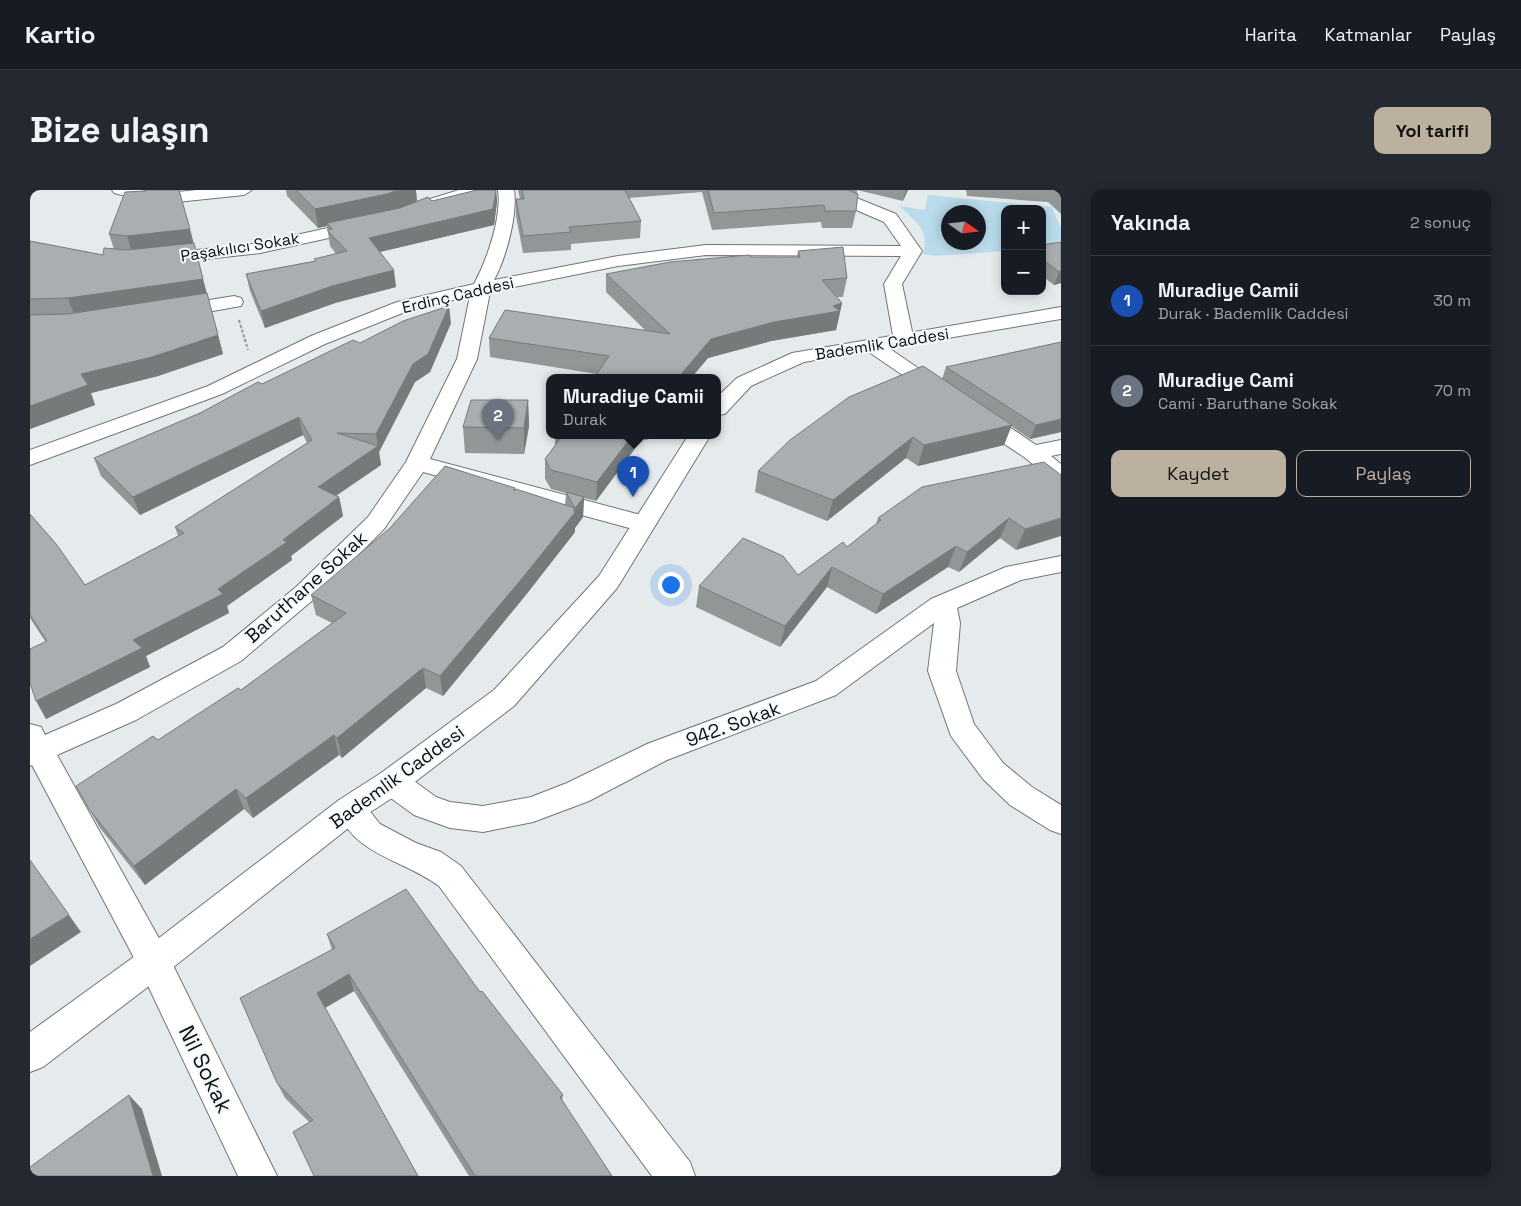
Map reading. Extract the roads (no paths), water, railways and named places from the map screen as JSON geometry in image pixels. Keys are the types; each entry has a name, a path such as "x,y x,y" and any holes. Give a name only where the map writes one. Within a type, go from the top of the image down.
{"street":[{"path":"120,190 158,199 244,190"},
{"path":"422,208 475,190"},
{"name":"Baruthane Sokak","path":"33,746 126,712 232,654 305,593 376,523 417,463 467,359 481,288 490,271 501,234 508,202 506,190"},
{"path":"824,190 890,218 913,251 893,284 904,341"},
{"name":"Paşakılıcı Sokak","path":"143,261 260,248 385,220"},
{"name":"Erdinç Caddesi","path":"30,458 215,390 318,340 404,306 481,288 618,261 706,250 913,251"},
{"path":"157,314 234,302"},
{"name":"Bademlik Caddesi","path":"721,405 744,382 799,357 904,341 1061,313"},
{"path":"873,346 1032,452 1061,475"},
{"name":"Bademlik Caddesi","path":"30,1054 154,962 350,809 392,782 504,698 608,582 697,439"},
{"path":"1032,452 1061,447"},
{"path":"417,463 644,524"},
{"name":"942. Sokak","path":"392,782 426,806 450,815 482,819 533,809 578,792 657,752 826,688 940,604 1015,572 1061,564"},
{"path":"940,604 946,612 947,623 942,671 962,728 993,771 1021,796 1061,821"},
{"name":"Nil Sokak","path":"33,746 154,962 258,1176"},
{"path":"350,809 369,833 405,853 430,862 450,876 676,1176"}],"place":[{"name":"Muradiye Cami","path":"498,440"},
{"name":"Muradiye Camii","path":"633,497"}]}
